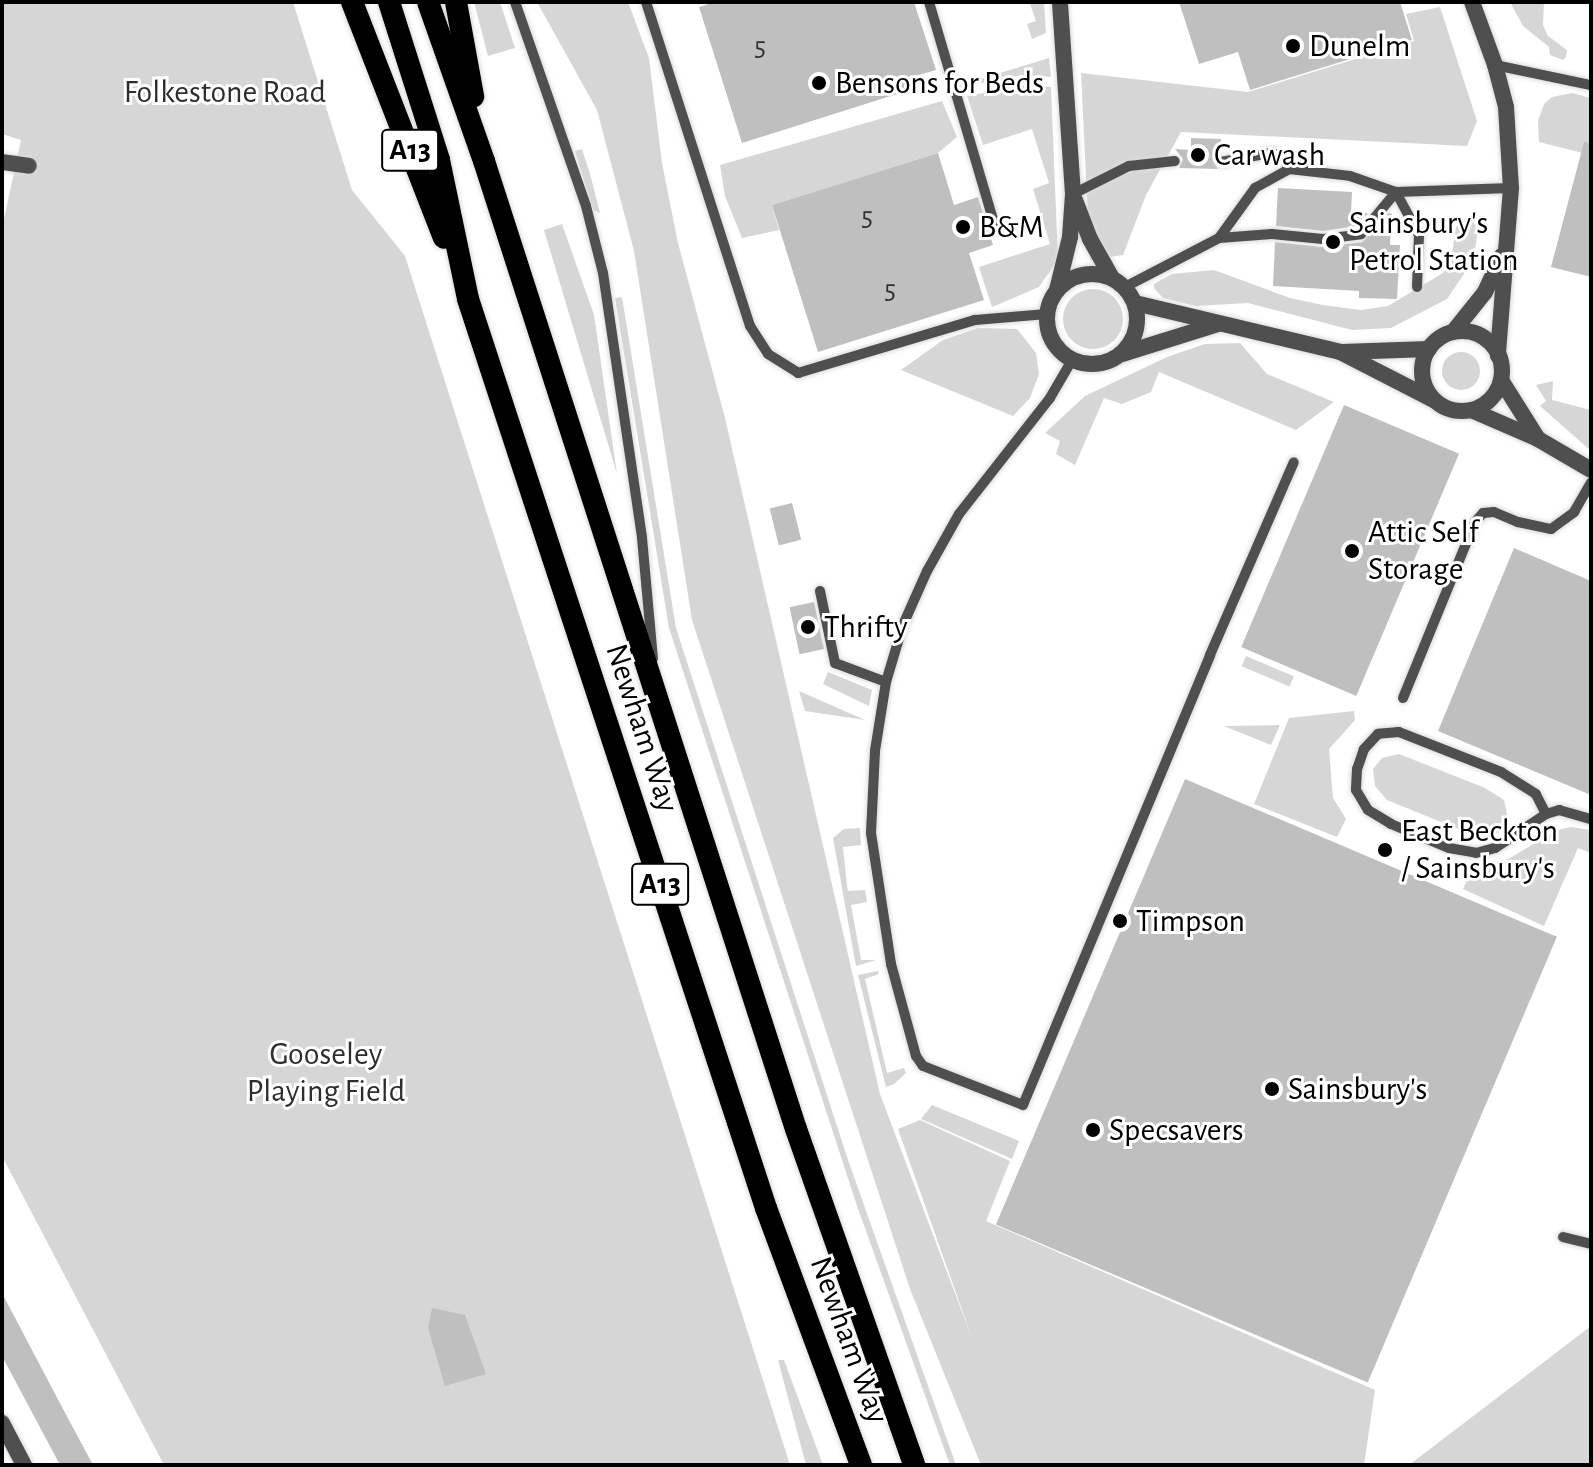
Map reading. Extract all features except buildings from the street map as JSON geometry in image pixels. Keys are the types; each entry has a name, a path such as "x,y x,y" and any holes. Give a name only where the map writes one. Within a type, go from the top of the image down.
{"highway":[{"name":"A13","path":"352,2 468,299"},
{"name":"Newham Way","path":"389,2 439,160 468,299 766,1208 861,1465"},
{"name":"Newham Way","path":"428,2 484,161 833,1240 914,1465"},
{"name":"A13","path":"456,2 484,161"}],"street":[{"path":"1060,2 1073,194 1070,237 1057,290 1047,314 1049,333 1058,348 1072,360 1097,364 1220,324"},
{"path":"1472,2 1495,65 1506,107 1511,188 1503,254 1505,295 1498,355 1501,380 1538,439"},
{"path":"2,162 29,166"},
{"path":"1073,194 1090,239 1135,303 1340,352 1444,407 1471,410 1538,439 1591,470"},
{"path":"1340,352 1429,349 1453,332 1485,292 1503,254"},
{"path":"1057,290 1080,275 1096,274 1118,282"},
{"path":"1121,355 1135,334 1135,303"},
{"path":"1453,332 1479,335 1498,355"},
{"path":"1429,349 1422,376 1434,400"},
{"path":"1471,410 1495,394 1501,380"},
{"path":"2,1423 24,1465"}],"lane":[{"name":"Newham Way","path":"515,2 572,163 603,273 642,538 656,695"},
{"path":"646,2 750,326 768,354 798,373 975,320 1047,314"},
{"path":"929,2 996,229"},
{"path":"1495,65 1591,85"},
{"path":"1221,162 1270,153 1283,156 1289,169"},
{"path":"1073,194 1129,166 1175,161"},
{"path":"1219,238 1255,188 1289,169 1350,176 1396,192 1511,188"},
{"path":"1118,282 1219,238 1272,234 1323,239 1361,234 1396,192"},
{"path":"1396,192 1419,235 1417,287"},
{"path":"1072,360 1050,398 959,514 927,571 903,625 886,682 875,751 871,833 891,964 916,1056 923,1066 1023,1105 1210,655 1294,462"},
{"path":"1403,698 1475,522 1483,513 1494,512 1541,529 1551,529 1574,512 1591,483"},
{"path":"820,591 835,663 886,682"},
{"path":"1546,814 1536,794 1501,772 1399,732 1378,734 1364,749 1357,769 1356,790 1368,810 1391,824 1449,848 1476,853 1495,848 1546,814 1559,810 1591,819"},
{"path":"1563,1237 1591,1244"}],"green space":[{"name":"Gooseley Playing Field","path":"2,2 293,2 352,190 405,256 790,1465 164,1465 2,1156 2,228 21,140 2,134"},
{"path":"474,2 500,2 515,48 488,56"},
{"path":"537,2 628,2 649,58 662,163 678,243 725,418 880,1094 973,1341 898,1129 920,1120 1010,1161 986,1221 1375,1390 1364,1465 981,1465 910,1289 692,620 634,251 597,110"},
{"path":"1044,2 1046,33 1032,39 1027,24 1036,21 1030,4"},
{"path":"1510,2 1544,2 1543,25 1548,36 1567,50 1563,60 1550,55 1549,47 1523,26"},
{"path":"1440,7 1477,121 1467,146 1181,132 1146,195 1123,255 1090,260 1081,73 1248,92 1414,41 1406,14"},
{"path":"1049,58 1051,77 1022,75 964,87 964,84"},
{"path":"1028,85 1051,87 1058,260 1039,287 992,307 979,267 1050,244 1033,189 1049,183 1032,129 983,145 967,96"},
{"path":"1572,93 1591,98 1591,155 1539,142 1538,121 1544,104 1552,97"},
{"path":"942,101 957,137 938,153 772,205 779,230 742,238 725,196 720,165"},
{"path":"582,149 600,213 593,210 575,151"},
{"path":"1464,219 1472,220 1478,230 1474,256 1464,274 1447,299 1391,328 1352,330 1248,303 1196,306 1163,298 1154,288 1154,284 1172,274 1214,270 1290,298 1323,305 1361,310 1388,306 1443,273 1451,261 1456,227"},
{"path":"562,224 594,315 617,474 544,230"},
{"path":"1093,289 1114,298 1123,319 1114,340 1093,349 1072,340 1063,319 1072,298"},
{"path":"622,297 676,628 847,1157 956,1465 950,1465 857,1206 669,628 615,298"},
{"path":"978,328 1017,329 1036,353 1039,374 1030,398 1013,416 901,370 943,340"},
{"path":"1240,343 1267,374 1334,402 1296,430 1159,372 1151,392 1122,404 1104,398 1075,465 1056,454 1060,441 1045,433 1085,396 1167,357 1205,344"},
{"path":"1461,352 1474,358 1480,371 1474,384 1461,390 1448,384 1442,371 1448,358"},
{"path":"1553,381 1552,400 1591,410 1591,451 1540,406 1546,401 1536,385"},
{"path":"1246,656 1294,676 1290,686 1242,666"},
{"path":"828,672 872,690 869,706 823,684"},
{"path":"799,691 865,720 805,711"},
{"path":"1354,711 1355,720 1329,749 1333,798 1346,819 1337,837 1254,804 1289,718"},
{"path":"1280,725 1271,745 1224,726"},
{"path":"1399,754 1485,788 1504,800 1509,823 1498,833 1473,835 1387,800 1375,786 1373,769 1382,758"},
{"path":"1571,827 1591,830 1591,853 1578,848 1544,926 1463,889 1472,870 1495,867 1557,830"},
{"path":"860,828 861,845 843,847 847,885 848,891 865,890 867,902 851,905 861,960 876,960 856,966 833,838 844,829"},
{"path":"878,971 879,974 865,979 887,1073 904,1068 906,1073 886,1087 858,975"},
{"path":"932,1105 1019,1141 1012,1159 921,1119"},
{"path":"1591,1326 1591,1465 1409,1465"},
{"path":"778,1360 784,1360 823,1465 806,1465"}],"place":[{"name":"Dunelm","path":"1293,46"},
{"name":"Bensons for Beds","path":"819,83"},
{"name":"Car wash","path":"1198,155"},
{"name":"B&M","path":"963,227"},
{"name":"Sainsbury's Petrol Station","path":"1333,242"},
{"name":"Attic Self Storage","path":"1352,551"},
{"name":"Thrifty","path":"808,627"},
{"name":"East Beckton / Sainsbury's","path":"1385,850"},
{"name":"Timpson","path":"1120,921"},
{"name":"Sainsbury's","path":"1272,1089"},
{"name":"Specsavers","path":"1093,1130"}],"park label":[{"name":"Folkestone Road","path":"225,92"}]}
